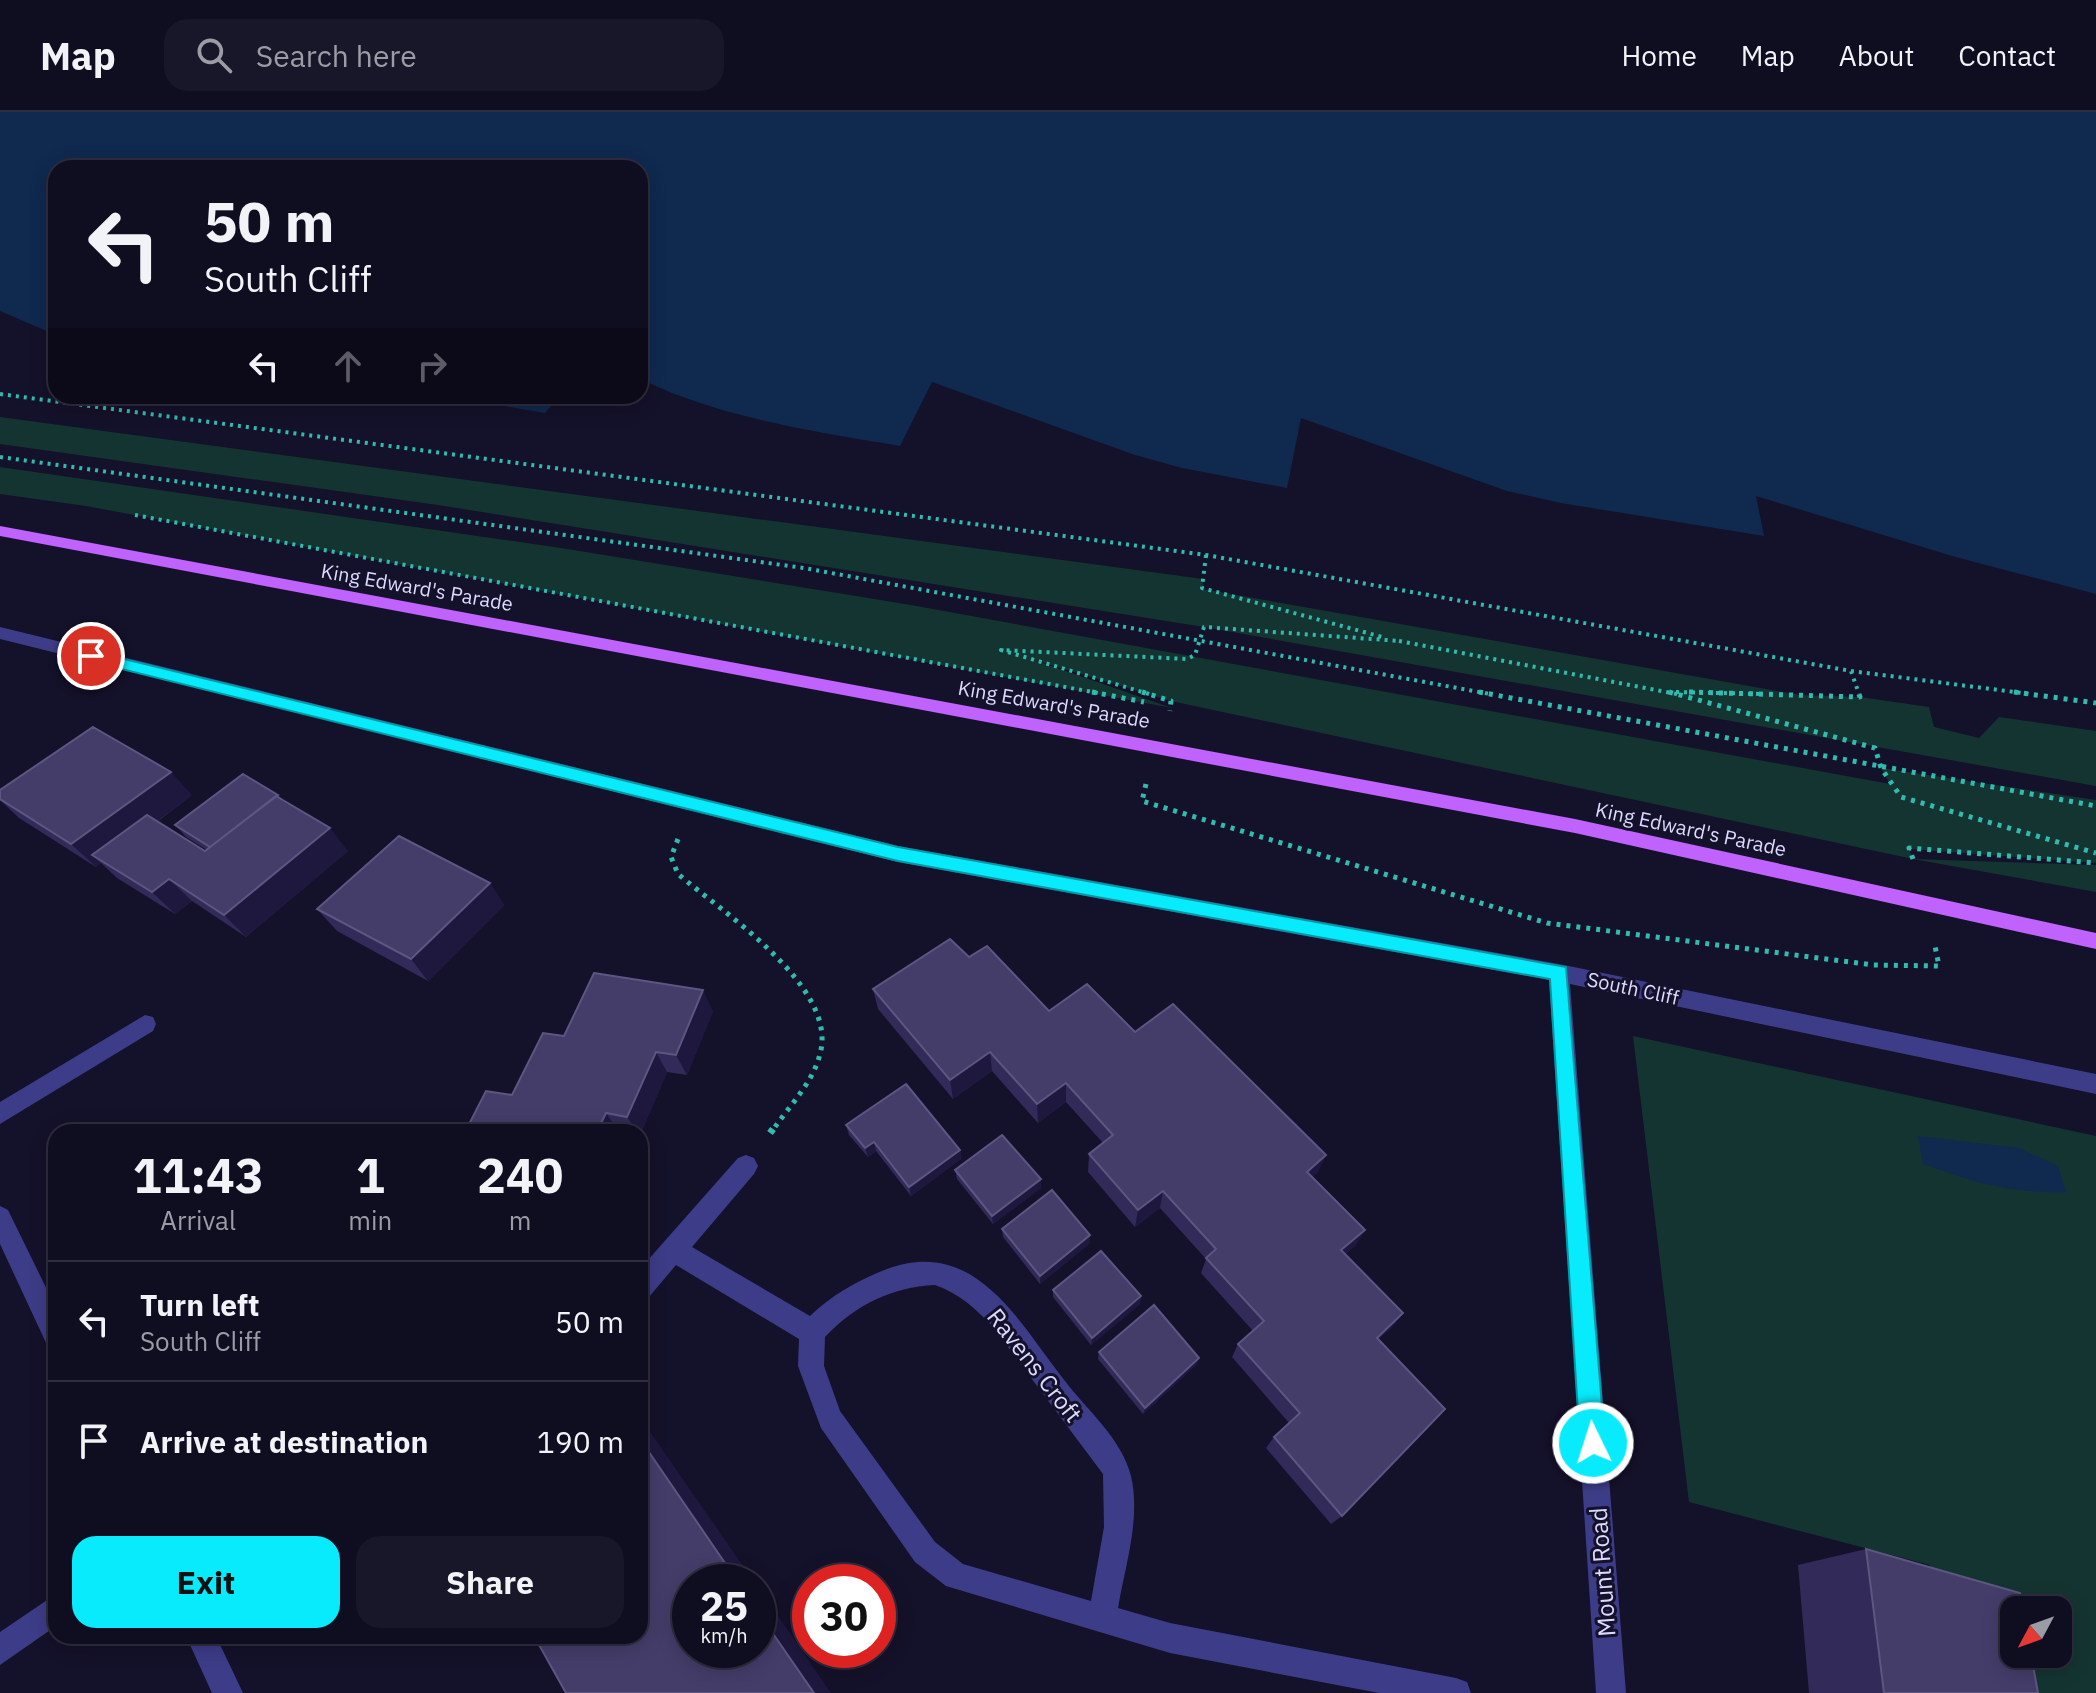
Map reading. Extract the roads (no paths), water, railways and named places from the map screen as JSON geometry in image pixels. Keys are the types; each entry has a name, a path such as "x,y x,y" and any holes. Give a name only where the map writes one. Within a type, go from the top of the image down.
{"main road":[{"name":"King Edward's Parade","path":"0,531 1575,826 2096,941"}],"street":[{"name":"South Cliff","path":"0,633 898,854 1559,973 2096,1084"},
{"name":"Mount Road","path":"1559,973 1611,1693"},
{"path":"0,1114 145,1024"},
{"path":"648,1279 746,1166"},
{"path":"0,1218 48,1319"},
{"path":"673,1249 812,1332 811,1366 830,1419 925,1552 956,1576 1170,1638 1456,1693"},
{"name":"Ravens Croft","path":"812,1332 834,1308 894,1275 934,1270 961,1279 993,1308 1117,1470 1120,1505 1102,1618"},
{"path":"0,1650 48,1614"},
{"path":"205,1644 228,1693"}],"water":[{"path":"0,112 2096,112 2096,594 1952,556 1756,496 1764,536 1561,503 1507,491 1301,418 1287,488 1182,468 1135,455 932,382 900,446 800,428 703,404 648,382 648,160 48,160 48,332 0,311"},
{"path":"492,404 552,404 545,413"},
{"path":"1918,1136 2019,1148 2058,1166 2066,1192 1993,1186 1923,1164"}]}
